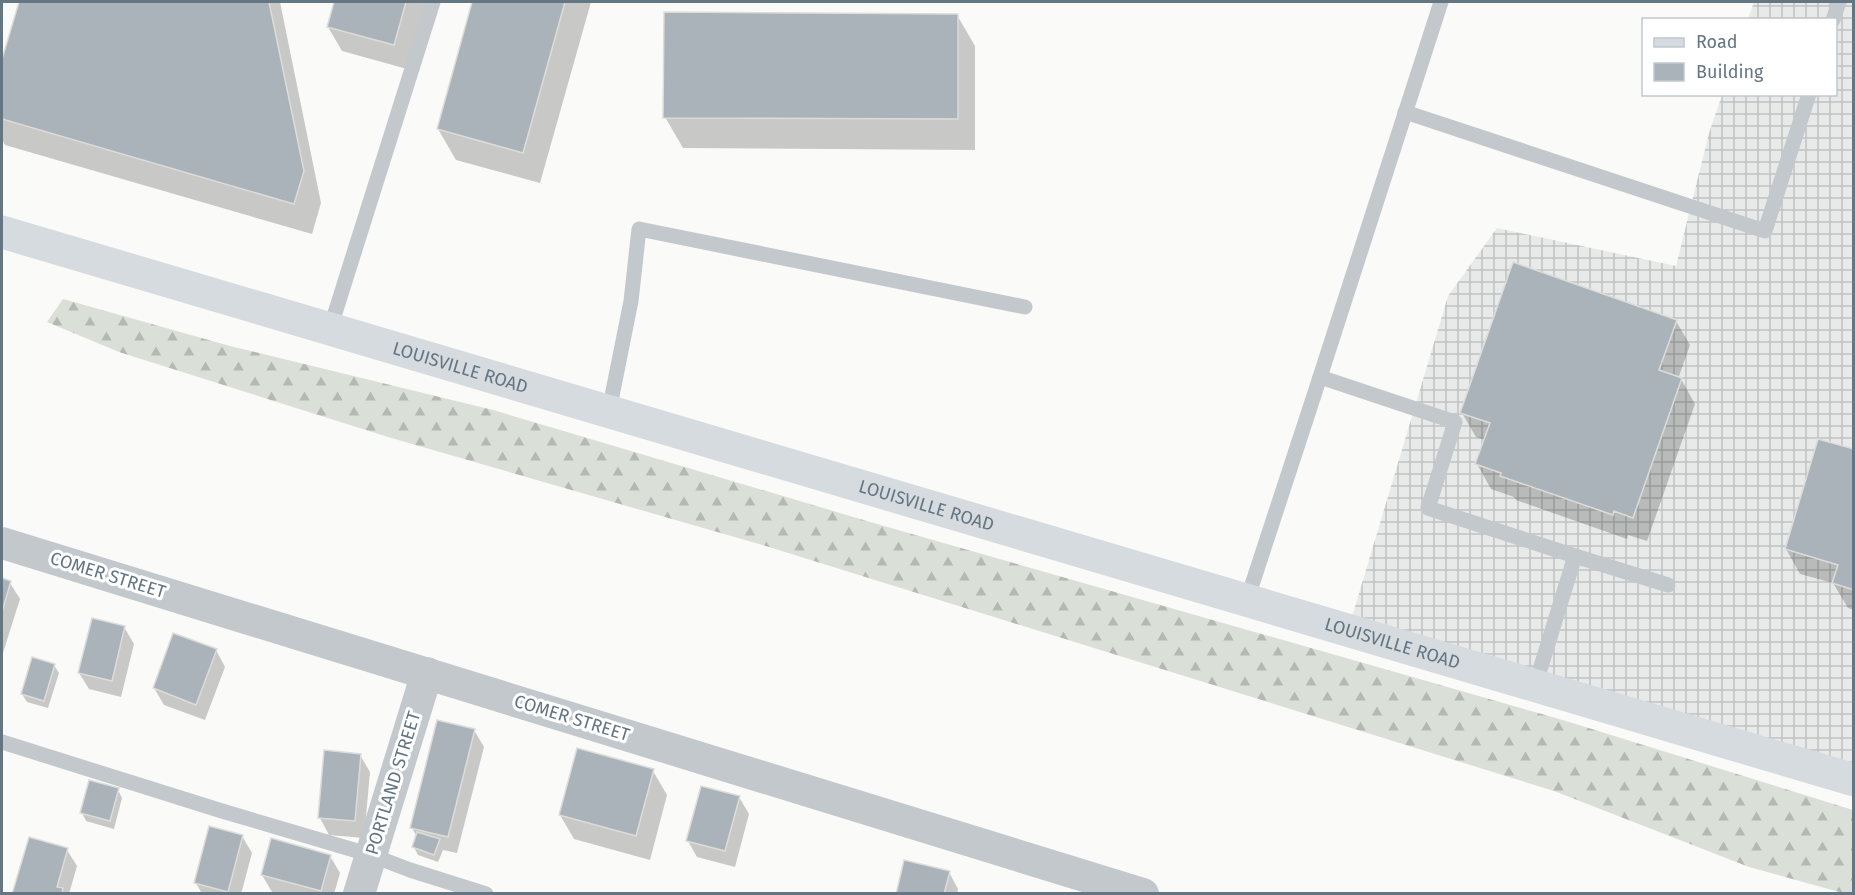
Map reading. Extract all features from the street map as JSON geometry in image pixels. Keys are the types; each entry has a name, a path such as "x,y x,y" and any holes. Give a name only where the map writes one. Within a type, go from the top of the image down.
{"main road":[{"name":"LOUISVILLE ROAD","path":"2,232 1854,780"}],"street":[{"name":"COMER STREET","path":"2,543 1143,894"},
{"name":"PORTLAND STREET","path":"359,894 427,673"}],"lane":[{"path":"330,329 433,2"},
{"path":"1247,600 1441,2"},
{"path":"1834,18 1839,2"},
{"path":"1405,112 1766,231 1808,96"},
{"path":"609,411 631,301 639,229 1025,307"},
{"path":"1320,376 1455,422 1428,508 1668,585"},
{"path":"1535,686 1575,556"},
{"path":"2,742 222,812 371,855 486,894"}],"shaded area":[{"path":"1754,2 1853,2 1853,781 1348,630 1448,296 1497,228 1676,266 1709,133 1722,96 1837,96 1837,18 1748,18"}],"green space":[{"path":"63,299 230,346 493,410 877,524 1566,721 1853,810 1853,893 1843,893 1749,867 1554,791 769,547 388,437 119,352 47,322"}],"building":[{"path":"19,2 269,2 304,171 294,204 2,119 2,59"},
{"path":"334,2 406,2 394,45 327,27"},
{"path":"472,2 565,2 523,153 437,129"},
{"path":"664,12 958,14 958,119 663,118"},
{"path":"1513,262 1677,320 1659,370 1682,378 1633,518 1614,511 1613,515 1500,476 1501,473 1475,464 1490,423 1460,413"},
{"path":"1818,439 1854,449 1854,590 1832,583 1838,565 1785,549"},
{"path":"2,578 11,581 2,612"},
{"path":"92,618 125,626 112,681 78,673"},
{"path":"173,633 217,649 196,705 153,688"},
{"path":"32,657 55,664 44,701 21,694"},
{"path":"437,720 475,729 448,837 410,828"},
{"path":"577,748 654,769 636,836 559,815"},
{"path":"324,750 361,754 355,821 318,818"},
{"path":"89,780 119,788 110,821 80,813"},
{"path":"701,786 740,796 725,851 686,841"},
{"path":"209,826 243,835 228,892 194,883"},
{"path":"417,832 440,839 434,855 412,847"},
{"path":"29,837 68,848 57,887 63,888 62,894 12,894"},
{"path":"271,838 331,855 321,891 261,875"},
{"path":"904,860 950,871 944,894 896,894"}]}
